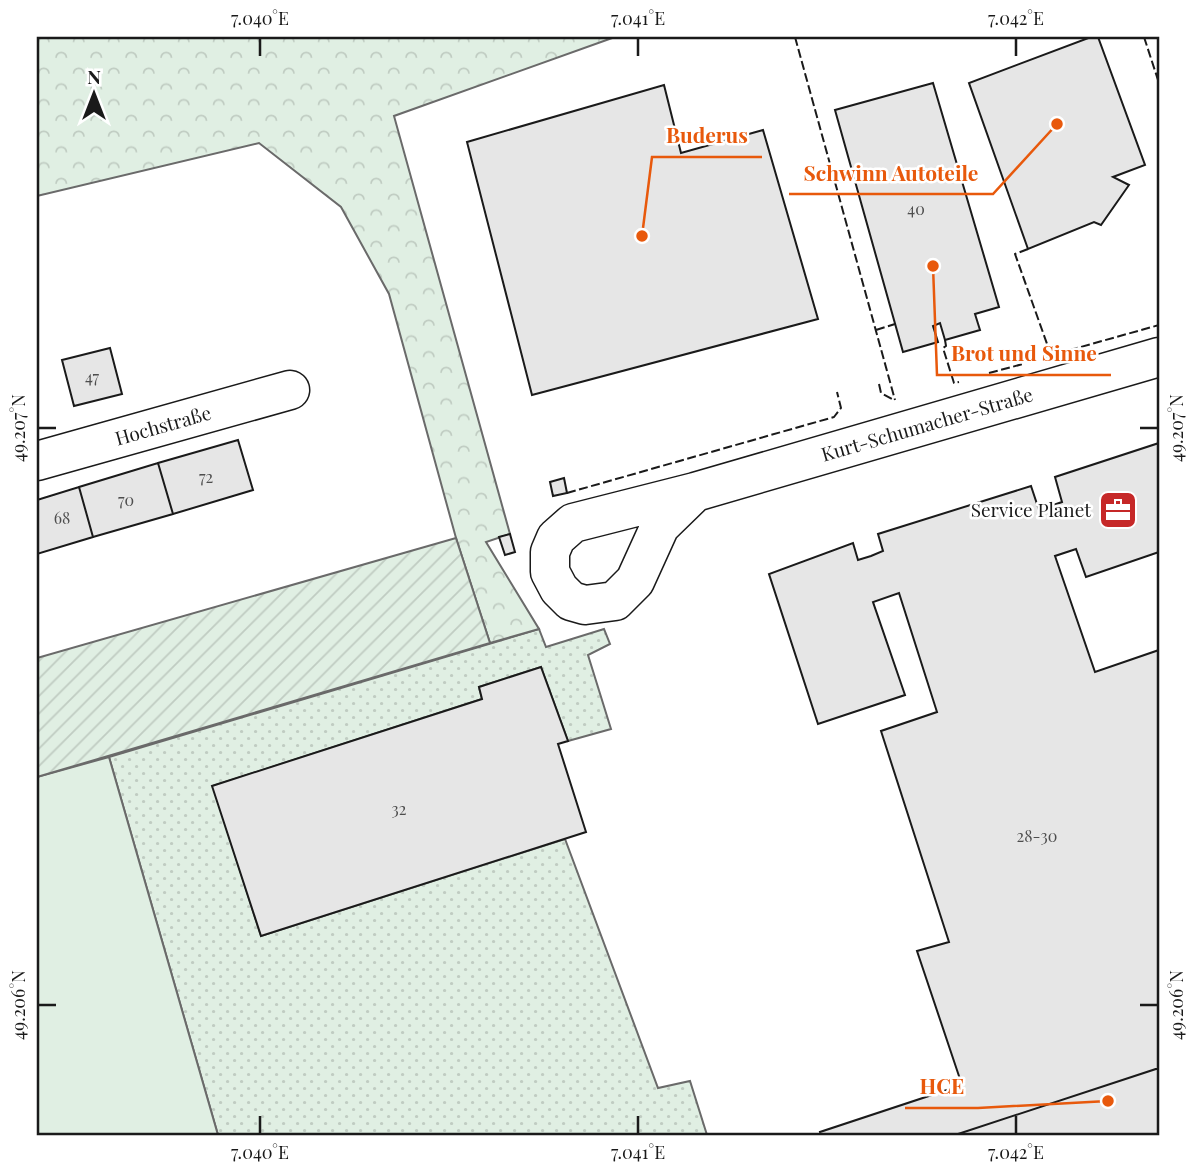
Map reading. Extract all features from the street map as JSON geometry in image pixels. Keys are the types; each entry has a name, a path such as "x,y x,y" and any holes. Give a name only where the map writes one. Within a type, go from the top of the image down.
{"street":[{"name":"Kurt-Schumacher-Straße","path":"695,492 1159,357"},
{"name":"Hochstraße","path":"37,461 290,390"}],"green space":[{"path":"37,37 615,37 394,116 510,534 486,542 539,629 490,643 456,538 389,294 341,207 259,143 37,196"},
{"path":"456,538 490,643 37,777 37,658"},
{"path":"539,629 546,647 604,629 610,644 588,655 611,729 568,741 541,667 479,687 482,699 213,786 261,936 565,839 658,1088 690,1081 707,1135 218,1135 109,757"},
{"path":"109,757 218,1135 37,1135 37,777"}],"building":[{"path":"1091,37 1098,37 1145,165 1113,177 1129,185 1101,225 1094,222 1028,249 969,83"},
{"path":"933,83 999,307 975,314 980,330 945,340 940,323 933,326 938,342 903,352 835,110"},
{"path":"664,85 681,153 763,130 818,319 532,395 467,142"},
{"path":"110,348 122,394 74,406 62,360"},
{"path":"238,440 253,490 173,514 158,463"},
{"path":"1159,443 1159,552 1086,577 1076,549 1055,556 1095,672 1159,650 1159,1068 955,1135 821,1135 820,1132 962,1085 917,951 949,942 881,731 937,712 899,593 873,602 905,695 818,724 769,574 853,543 858,560 871,556 883,551 878,534 1031,486 1039,510 1062,502 1055,477"},
{"path":"158,463 173,514 93,537 79,487"},
{"path":"564,478 567,493 553,496 550,482"},
{"path":"79,487 93,537 37,554 37,500"},
{"path":"510,534 515,552 505,555 499,537"},
{"path":"541,667 568,741 558,744 586,832 261,936 212,786 482,699 479,687"},
{"path":"1159,1068 1159,1135 955,1135"}],"fence":[{"path":"795,37 895,400"},
{"path":"1144,37 1159,83"},
{"path":"1028,249 1015,254 1051,355"},
{"path":"876,330 895,324"},
{"path":"1045,357 1159,325"},
{"path":"945,340 946,346 943,348 954,383 959,382"},
{"path":"989,373 1023,364"},
{"path":"879,384 881,393 894,400"},
{"path":"567,493 834,417 841,408 837,392"}],"place":[{"name":"Schwinn Autoteile","path":"1057,124"},
{"name":"Buderus","path":"642,236"},
{"name":"Brot und Sinne","path":"933,266"},
{"name":"Service Planet","path":"1118,510"},
{"name":"HCE","path":"1108,1101"}]}
